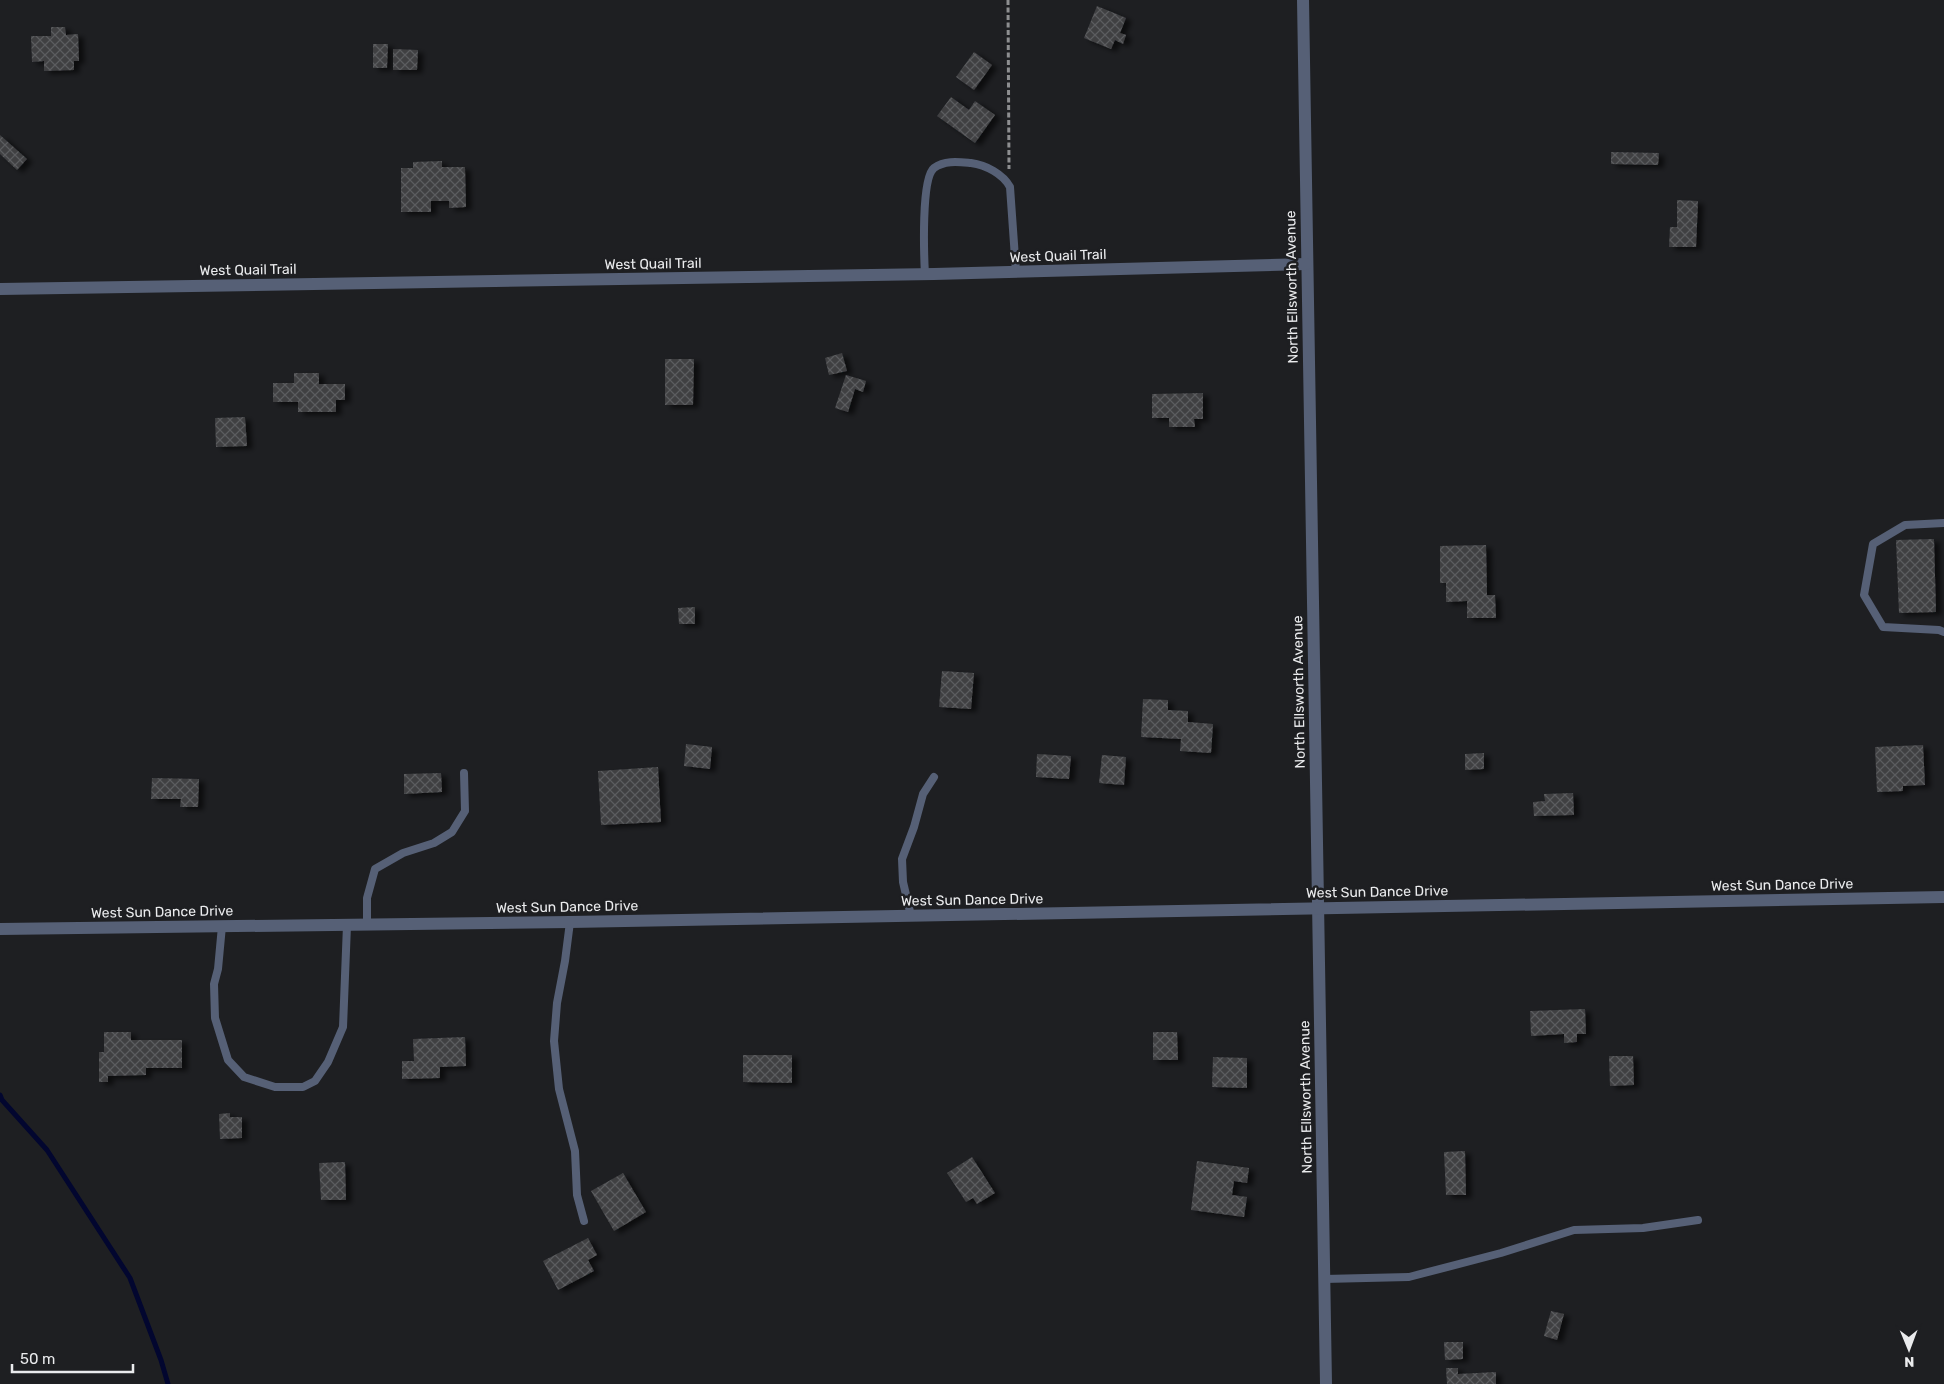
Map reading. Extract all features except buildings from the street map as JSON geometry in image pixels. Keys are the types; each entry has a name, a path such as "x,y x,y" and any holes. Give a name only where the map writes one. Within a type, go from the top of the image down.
{"street":[{"name":"North Ellsworth Avenue","path":"1303,0 1326,1384"},
{"name":"West Quail Trail","path":"0,289 925,275 1306,264"},
{"name":"West Sun Dance Drive","path":"0,930 570,922 1944,897"}],"lane":[{"path":"925,275 926,185 929,173 935,167 953,161 982,165 1006,180 1010,187 1016,272"},
{"path":"1944,523 1905,525 1873,544 1864,595 1883,627 1939,630 1944,632"},
{"path":"367,925 367,898 375,869 403,853 434,843 452,832 465,811 464,773"},
{"path":"911,916 903,882 902,859 924,794 934,776"},
{"path":"570,922 557,1003 554,1041 559,1089 575,1151 577,1195 584,1221"},
{"path":"222,926 218,970 214,984 215,1018 228,1060 244,1077 275,1086 303,1087 315,1081 324,1068 343,1027 346,996 347,925"},
{"path":"1324,1279 1409,1277 1574,1230 1643,1228 1698,1220"}],"path":[{"path":"1008,0 1010,187"}],"waterway":[{"path":"0,1095 2,1100 47,1150 130,1278 161,1360 168,1384"}]}
